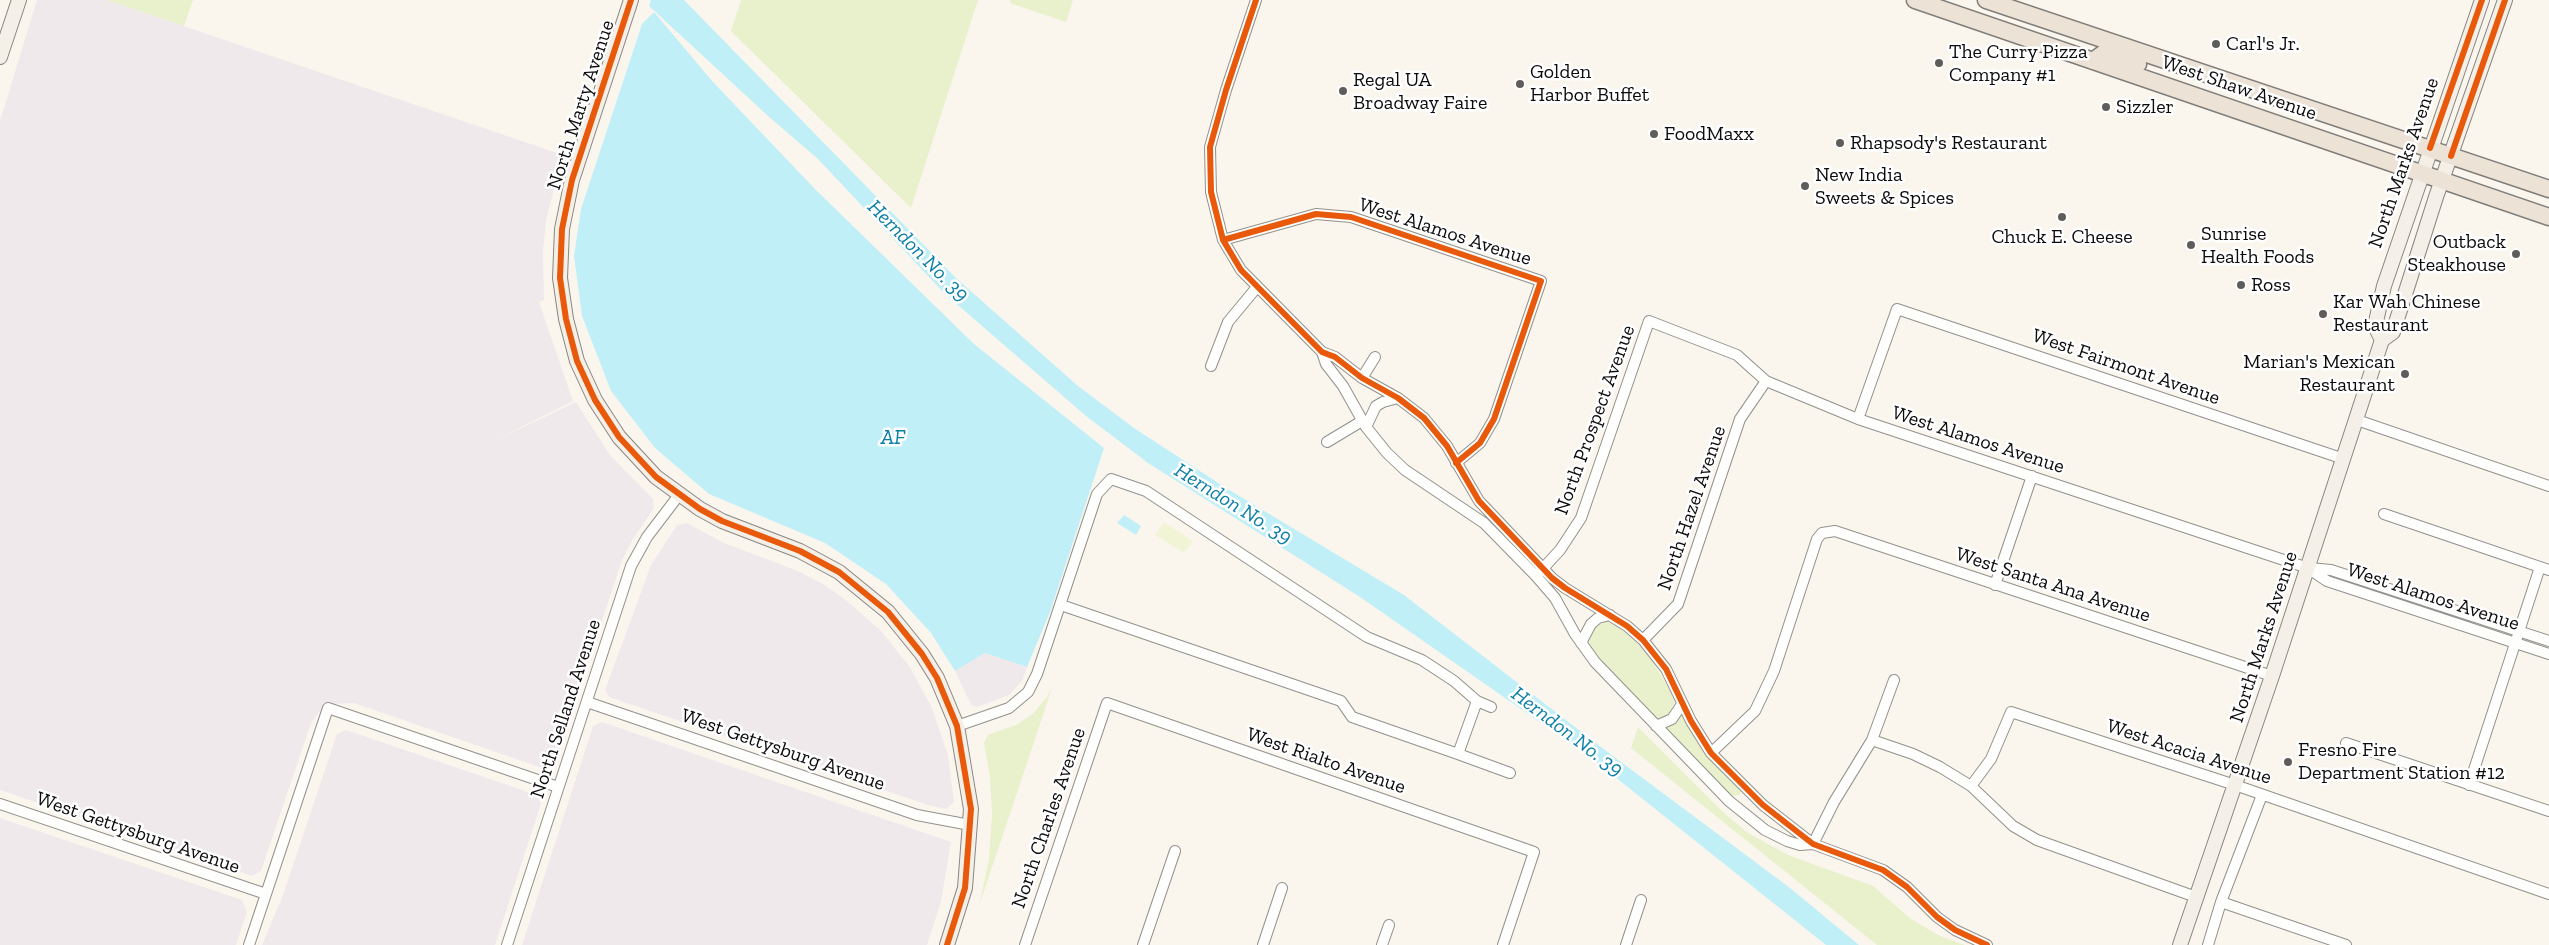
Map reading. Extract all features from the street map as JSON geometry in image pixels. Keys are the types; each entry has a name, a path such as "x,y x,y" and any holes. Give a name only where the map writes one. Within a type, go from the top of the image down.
{"main road":[{"path":"0,57 19,0"},
{"name":"North Marty Avenue","path":"631,0 572,180 562,228 560,278 571,341 595,400 619,437 634,455 679,495 722,521 800,551 855,583 888,612 922,654 937,678 957,726 971,809 965,888 947,945"},
{"name":"West Shaw Avenue","path":"1915,0 2549,217"},
{"name":"West Shaw Avenue","path":"1986,0 2549,189"},
{"name":"North Marks Avenue","path":"2382,340 2374,326 2378,307 2421,173 2482,0"},
{"path":"2494,0 2493,9 2498,20"},
{"name":"North Marks Avenue","path":"2180,945 2272,676 2382,340 2393,332 2442,180 2505,0"},
{"path":"1984,24 2000,18 2089,47 2100,47 2107,41"},
{"path":"2093,61 2100,54 2109,54 2229,94 2297,104"}],"street":[{"path":"1256,0 1226,90 1210,148 1211,192 1223,240 1241,270 1322,352 1335,357 1362,378 1398,398 1424,418 1436,431 1479,501 1539,572 1581,643 1607,676 1656,726 1747,817 1787,841 1800,845 1813,844"},
{"name":"West Alamos Avenue","path":"1223,240 1316,214 1352,217 1540,281 1494,419 1480,443 1456,463"},
{"path":"1210,366 1228,322 1257,286"},
{"name":"West Fairmont Avenue","path":"1858,419 1897,308 2344,459"},
{"name":"West Alamos Avenue","path":"1649,321 1737,355 1766,381 1858,419 2308,568 2331,570 2549,641"},
{"name":"North Prospect Avenue","path":"1539,572 1560,550 1581,518 1649,321"},
{"path":"1322,352 1326,364 1343,386 1364,424 1387,453 1405,470 1484,523 1539,572 1610,615 1643,640 1666,669 1690,721 1711,752 1763,805 1813,844 1883,870 1907,887 1937,917 1955,930 1987,945"},
{"path":"1362,378 1375,356"},
{"name":"North Hazel Avenue","path":"1643,640 1678,604 1740,419 1766,381"},
{"path":"1328,442 1364,424 1376,406 1398,398"},
{"path":"2357,420 2549,486"},
{"path":"1995,584 2032,476"},
{"path":"957,726 1009,708 1028,692 1037,674 1098,494 1111,479 1146,491 1366,636 1422,660 1454,681 1477,701 1491,707"},
{"name":"North Selland Avenue","path":"507,945 631,566 648,537 679,495"},
{"path":"2384,514 2545,568 2519,631 2469,784"},
{"name":"West Santa Ana Avenue","path":"1711,752 1754,711 1774,671 1817,539 1822,533 1836,531 2272,676"},
{"name":"West Alamos Avenue","path":"2308,568 2327,581 2549,654"},
{"path":"1061,605 1341,702 1352,717 1510,773"},
{"path":"1581,643 1591,624 1598,618 1610,615"},
{"path":"1813,844 1834,802 1872,740 1894,680"},
{"path":"1458,754 1477,701"},
{"name":"West Gettysburg Avenue","path":"587,702 917,815 970,825"},
{"name":"West Rialto Avenue","path":"1107,703 1534,852 1503,945"},
{"name":"North Charles Avenue","path":"1025,945 1107,703"},
{"path":"1656,726 1672,718 1682,704"},
{"path":"249,945 328,708 558,787"},
{"name":"West Acacia Avenue","path":"1971,786 1991,759 2011,712 2235,785 2549,894"},
{"path":"1872,740 1922,758 1971,786 2013,826 2037,840 2196,897"},
{"path":"2346,743 2549,811"},
{"path":"2208,945 2221,902 2262,795"},
{"name":"West Gettysburg Avenue","path":"0,804 266,894"},
{"path":"1143,945 1175,851"},
{"path":"1263,945 1282,888"},
{"path":"1626,945 1641,900"},
{"path":"2221,902 2346,945"},
{"path":"1382,945 1389,925"}],"shaded area":[{"path":"37,0 107,0 563,155 546,220 543,252 544,300 539,302 573,401 494,441 576,402 610,455 653,499 654,508 633,539 622,560 556,760 550,767 542,768 354,703 332,704 319,712 311,723 261,871 252,876 0,790 0,121"},
{"path":"687,523 724,543 798,571 823,584 846,600 881,631 910,667 932,708 948,755 954,802 946,809 928,805 609,697 605,690 651,565 677,525"},
{"path":"985,653 1027,667 1022,681 1009,695 977,707 971,705 955,671"},
{"path":"602,722 951,842 941,902 927,945 522,945 593,726"},
{"path":"346,730 537,795 541,804 495,945 262,945 283,895 337,734"},
{"path":"0,818 242,900 247,912 236,945 0,945"}],"green space":[{"path":"107,0 193,0 184,26"},
{"path":"741,0 978,0 911,208 731,31"},
{"path":"1011,0 1073,0 1066,22 1010,3"},
{"path":"1164,522 1193,541 1184,553 1155,535"},
{"path":"1606,622 1613,623 1636,642 1652,661 1670,690 1675,701 1669,713 1664,717 1657,719 1606,667 1590,645 1589,639 1595,627"},
{"path":"1052,687 979,906 989,859 992,815 990,777 984,743 988,735 1016,725 1033,714 1047,697"},
{"path":"1682,714 1694,734 1741,790 1740,795 1732,796 1665,729"},
{"path":"1638,727 1724,813 1748,833 1788,855 1873,886 1911,919 1938,935 1965,945 1877,945 1631,748"}],"water":[{"name":"Herndon No. 39","path":"651,0 684,0 956,278 1078,386 1134,428 1226,488 1404,595 1593,741 1790,888 1859,945 1826,945 1590,757 1360,597 1148,463 1086,416 944,293 818,159 768,116 649,6"},
{"name":"AF","path":"654,12 713,82 815,189 974,344 1104,448 1050,612 1027,667 985,653 955,671 931,633 886,584 825,543 709,494 655,448 611,391 582,316 574,256 581,209 642,24"},
{"path":"1124,515 1141,526 1136,535 1117,523"}],"cycle path":[{"path":"631,0 572,180 562,229 560,278 566,319 577,361 595,400 619,437 656,477 700,509 722,521 800,551 839,572 888,612 922,654 937,678 957,726 971,809 965,888 947,945"},
{"path":"1256,0 1226,90 1210,147 1211,192 1223,240 1241,270 1322,352 1335,357 1362,378 1398,398 1424,418 1447,446 1479,501 1552,578 1627,626 1643,640 1666,669 1691,721 1711,753 1763,805 1813,844 1883,870 1907,887 1937,917 1955,930 1987,945"},
{"path":"2430,148 2482,0"},
{"path":"2451,156 2505,0"},
{"path":"1223,240 1316,214 1351,217 1541,281 1494,419 1480,443 1456,463"}],"place":[{"name":"Carl's Jr.","path":"2216,44"},
{"name":"The Curry Pizza Company #1","path":"1939,63"},
{"name":"Golden Harbor Buffet","path":"1520,84"},
{"name":"Regal UA Broadway Faire","path":"1343,91"},
{"name":"Sizzler","path":"2106,107"},
{"name":"FoodMaxx","path":"1654,134"},
{"name":"Rhapsody's Restaurant","path":"1840,143"},
{"name":"New India Sweets & Spices","path":"1805,186"},
{"name":"Chuck E. Cheese","path":"2062,217"},
{"name":"Sunrise Health Foods","path":"2191,245"},
{"name":"Outback Steakhouse","path":"2516,254"},
{"name":"Ross","path":"2241,285"},
{"name":"Kar Wah Chinese Restaurant","path":"2323,314"},
{"name":"Marian's Mexican Restaurant","path":"2405,374"},
{"name":"Fresno Fire Department Station #12","path":"2288,762"}]}
